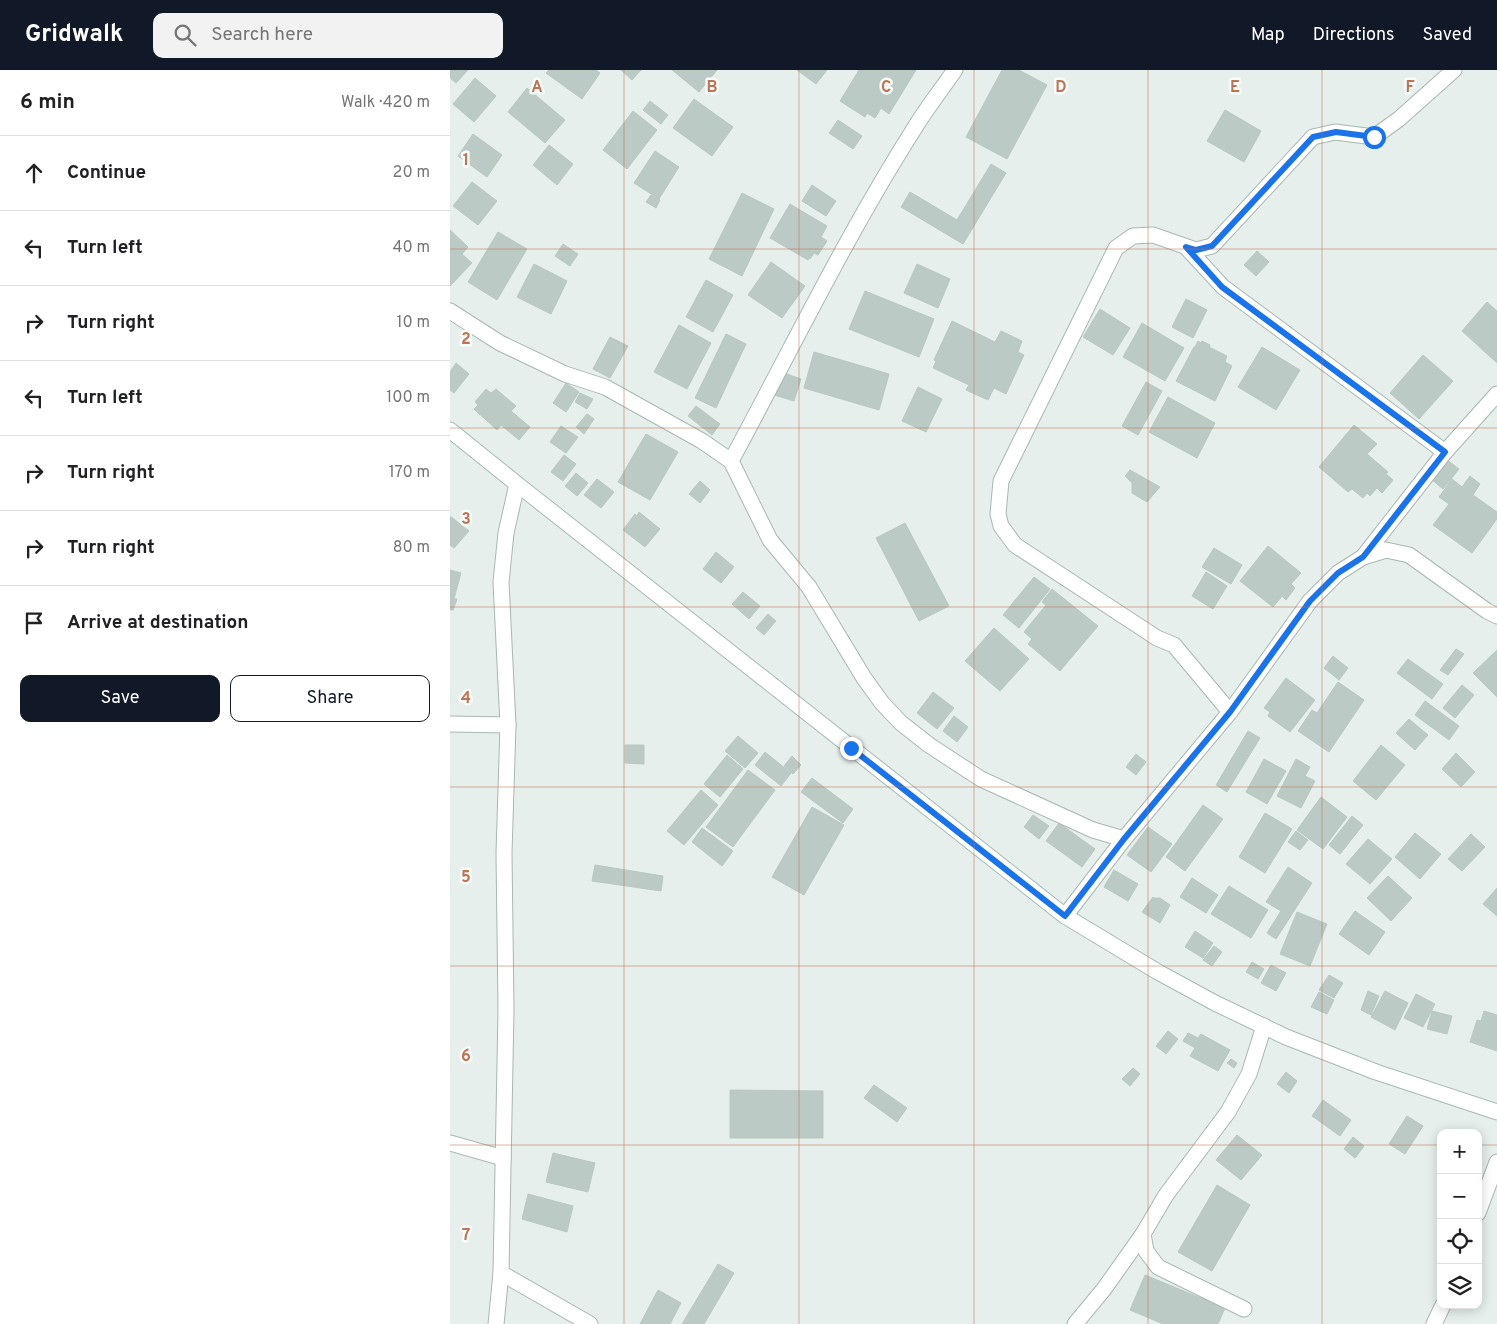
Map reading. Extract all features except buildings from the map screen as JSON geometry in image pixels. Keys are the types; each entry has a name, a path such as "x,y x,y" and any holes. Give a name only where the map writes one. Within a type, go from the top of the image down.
{"street":[{"path":"731,461 811,309 886,174 955,70"},
{"path":"1230,712 1174,645 1157,638 1015,545 1001,526 998,514 1001,482 1116,248 1132,236 1153,235 1196,250 1212,246 1313,137 1336,132 1374,137 1399,120 1454,70"},
{"path":"1186,247 1222,287 1445,452"},
{"path":"450,311 500,343 565,374 605,387 702,441 731,461 770,540 810,587 864,678 882,703 901,723 929,745 981,779 1093,830 1124,839"},
{"path":"1363,557 1445,452 1497,394"},
{"path":"450,430 1065,916 1215,1004 1286,1036 1376,1072 1497,1112"},
{"path":"496,1324 501,1273 506,1010 504,853 508,725 501,582 506,532 517,484"},
{"path":"1065,916 1124,839 1230,712 1310,601 1338,573 1363,557 1386,550 1410,555 1487,612 1497,616"},
{"path":"450,724 508,725"},
{"path":"1075,1324 1104,1289 1143,1234 1166,1195 1228,1112 1249,1074 1264,1026"},
{"path":"450,1143 503,1158"},
{"path":"1482,1202 1497,1162"},
{"path":"1143,1234 1146,1251 1158,1267 1244,1309"},
{"path":"501,1273 590,1324"},
{"path":"1434,1324 1441,1309"}],"route":[{"path":"851,748 1065,916 1124,839 1230,712 1310,601 1338,573 1363,557 1445,452 1222,287 1186,247 1196,250 1212,246 1313,137 1336,132 1374,137"}]}
